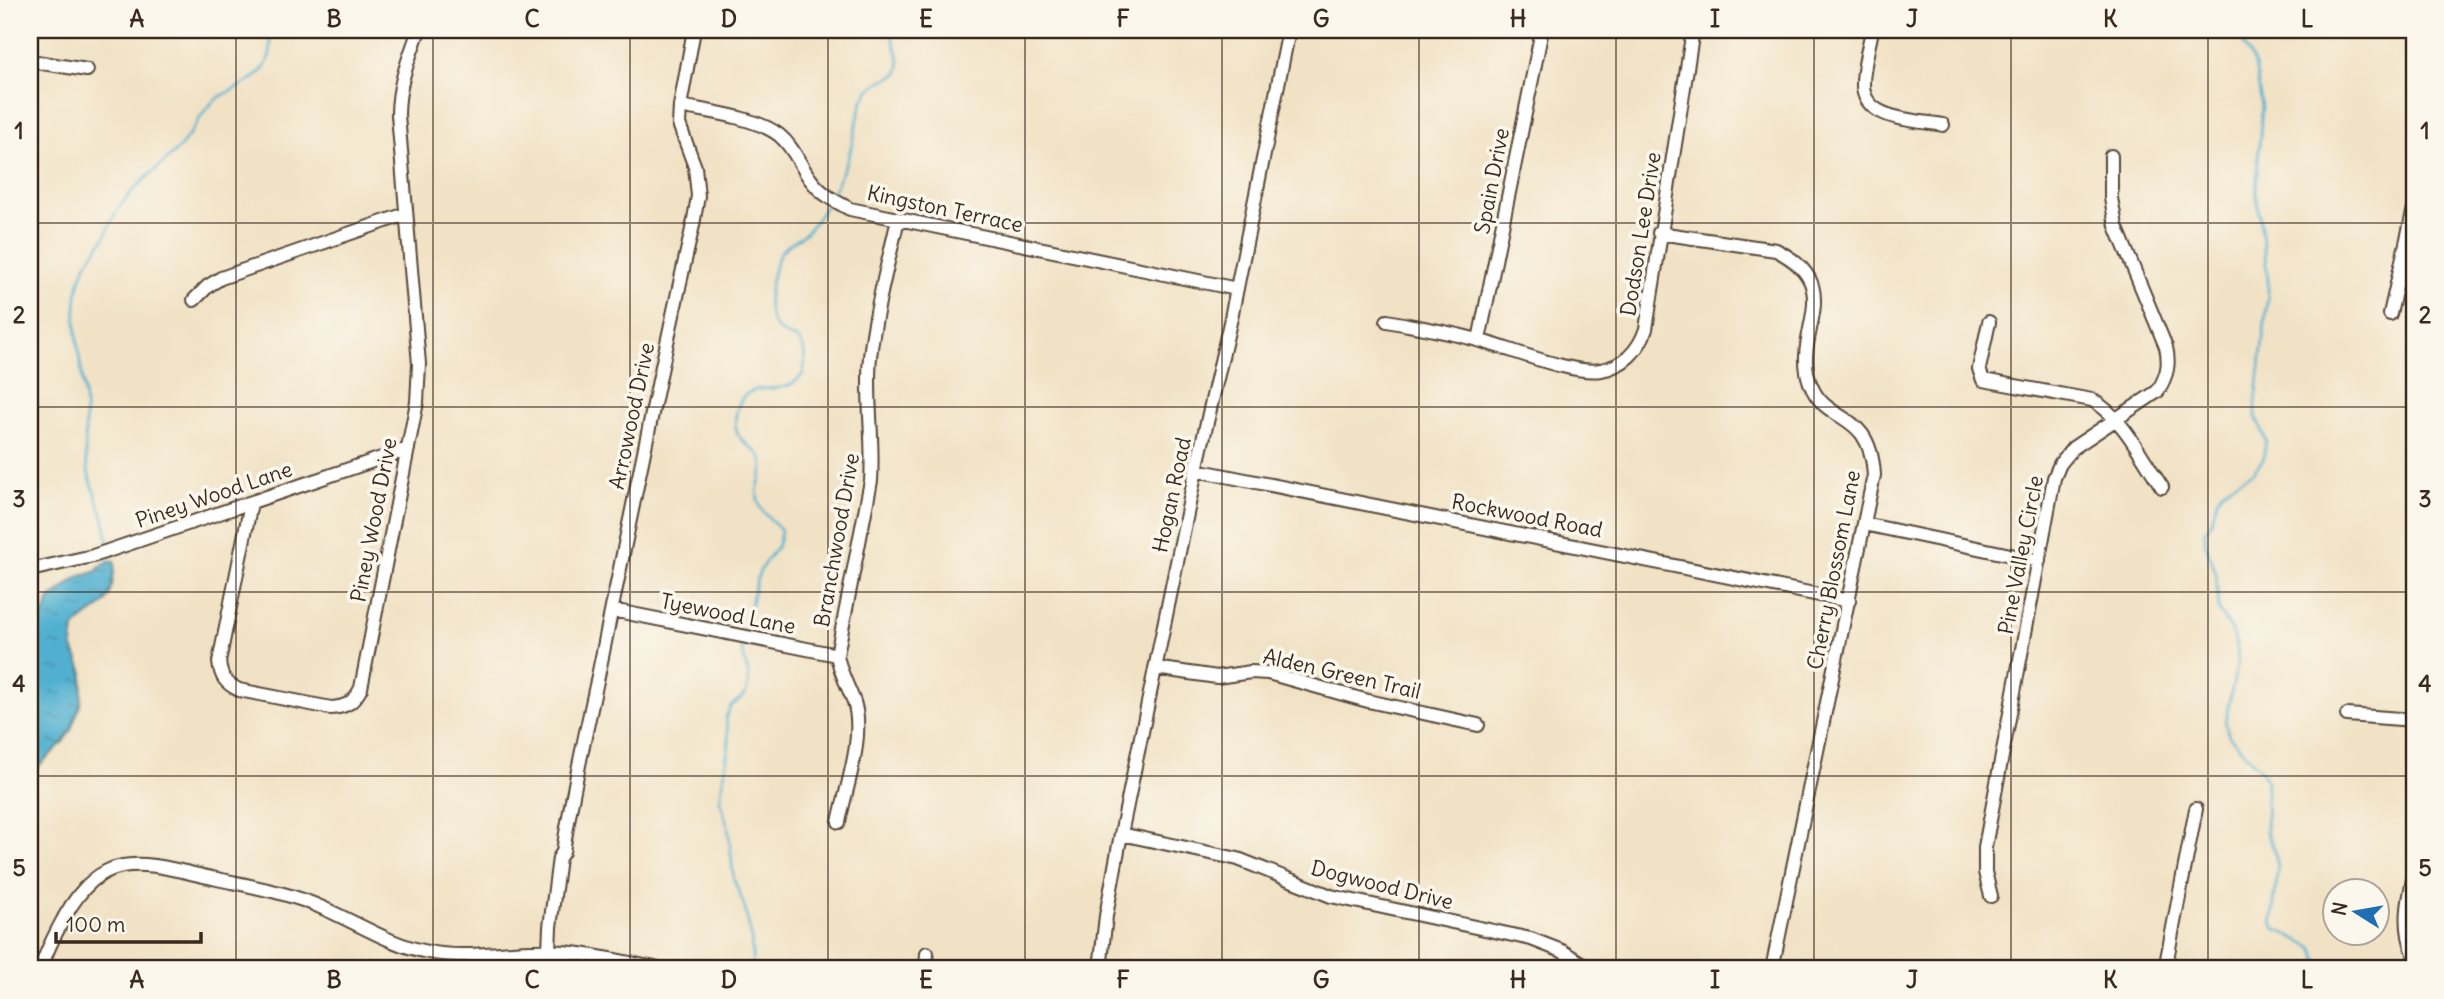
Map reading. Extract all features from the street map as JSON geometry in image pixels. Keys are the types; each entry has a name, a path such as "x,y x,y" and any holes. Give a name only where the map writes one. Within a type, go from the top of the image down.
{"street":[{"name":"Piney Wood Drive","path":"251,503 219,662 221,675 228,685 239,690 331,708 344,707 355,699 361,688 417,402 419,364 398,96 402,76 419,30"},
{"name":"Arrowood Drive","path":"549,951 559,858 564,852 569,811 652,405 694,225 698,196 695,167 679,124 694,30"},
{"name":"Hogan Road","path":"1100,969 1106,916 1121,834 1289,30"},
{"name":"Spain Drive","path":"1479,340 1542,30"},
{"name":"Dodson Lee Drive","path":"1387,321 1479,340 1544,361 1586,370 1600,370 1618,365 1634,353 1642,342 1646,329 1693,30"},
{"path":"1872,30 1863,81 1867,102 1883,113 1943,125"},
{"path":"30,61 87,70"},
{"name":"Kingston Terrace","path":"680,106 768,128 789,144 811,181 830,199 850,209 1237,289"},
{"name":"Pine Valley Circle","path":"1991,896 1985,872 1985,847 2054,478 2060,464 2073,448 2158,391 2167,377 2169,362 2166,347 2116,226 2111,198 2111,156"},
{"path":"2390,314 2411,241 2414,208"},
{"path":"194,300 221,278 407,214"},
{"name":"Branchwood Drive","path":"839,822 858,726 854,703 839,671 837,655 871,481 873,453 870,358 898,219"},
{"name":"Cherry Blossom Lane","path":"1659,233 1776,250 1792,258 1805,271 1815,300 1807,360 1810,383 1825,404 1860,430 1873,454 1874,475 1772,969"},
{"path":"1989,322 1979,369 1983,380 2092,400 2102,405 2116,420 2162,487"},
{"name":"Piney Wood Lane","path":"30,570 93,556 408,449"},
{"name":"Rockwood Road","path":"1196,470 1849,601"},
{"path":"1864,524 2039,561"},
{"name":"Tyewood Lane","path":"612,610 837,655"},
{"name":"Alden Green Trail","path":"1155,668 1217,677 1251,672 1268,673 1368,701 1478,725"},
{"path":"2347,715 2414,720"},
{"path":"2165,969 2196,809"},
{"name":"Dogwood Drive","path":"1121,834 1238,859 1331,895 1531,939 1562,951 1591,969"},
{"path":"41,969 52,940 75,898 86,884 105,871 127,864 150,865 286,894 323,908 391,941 426,952 467,956 549,951 602,957 660,969"},
{"path":"2414,875 2407,908 2407,927 2414,953"},
{"path":"926,969 927,953"}],"water":[{"path":"114,561 115,569 109,596 74,628 72,645 83,673 81,702 71,730 63,742 30,775 30,640 50,599 78,577 95,572 102,565"}],"waterway":[{"path":"108,547 86,454 85,402 76,320 78,287 83,271 105,237 122,203 179,148 214,101 255,77 266,65 271,43 268,30"},
{"path":"832,195 849,156 862,102 869,90 898,74 899,57 891,30"},
{"path":"2238,30 2255,65 2262,107 2256,191 2268,294 2256,417 2266,440 2263,460 2252,473 2224,489 2218,498 2210,525 2205,531 2205,542 2216,573 2219,611 2237,646 2238,661 2225,722 2229,736 2260,769 2267,782 2266,832 2278,866 2272,921 2274,928 2313,947 2321,969"},
{"path":"745,632 757,578 778,545 781,531 760,507 757,494 763,465 757,452 740,438 735,422 737,410 740,402 751,391 788,386 803,374 805,360 800,342 779,331 771,319 770,290 781,252 807,232 829,201"},
{"path":"108,554 108,562"},
{"path":"743,642 748,685 745,695 730,707 726,717 729,743 720,800 728,827 734,880 744,905 751,935 753,969"}]}
